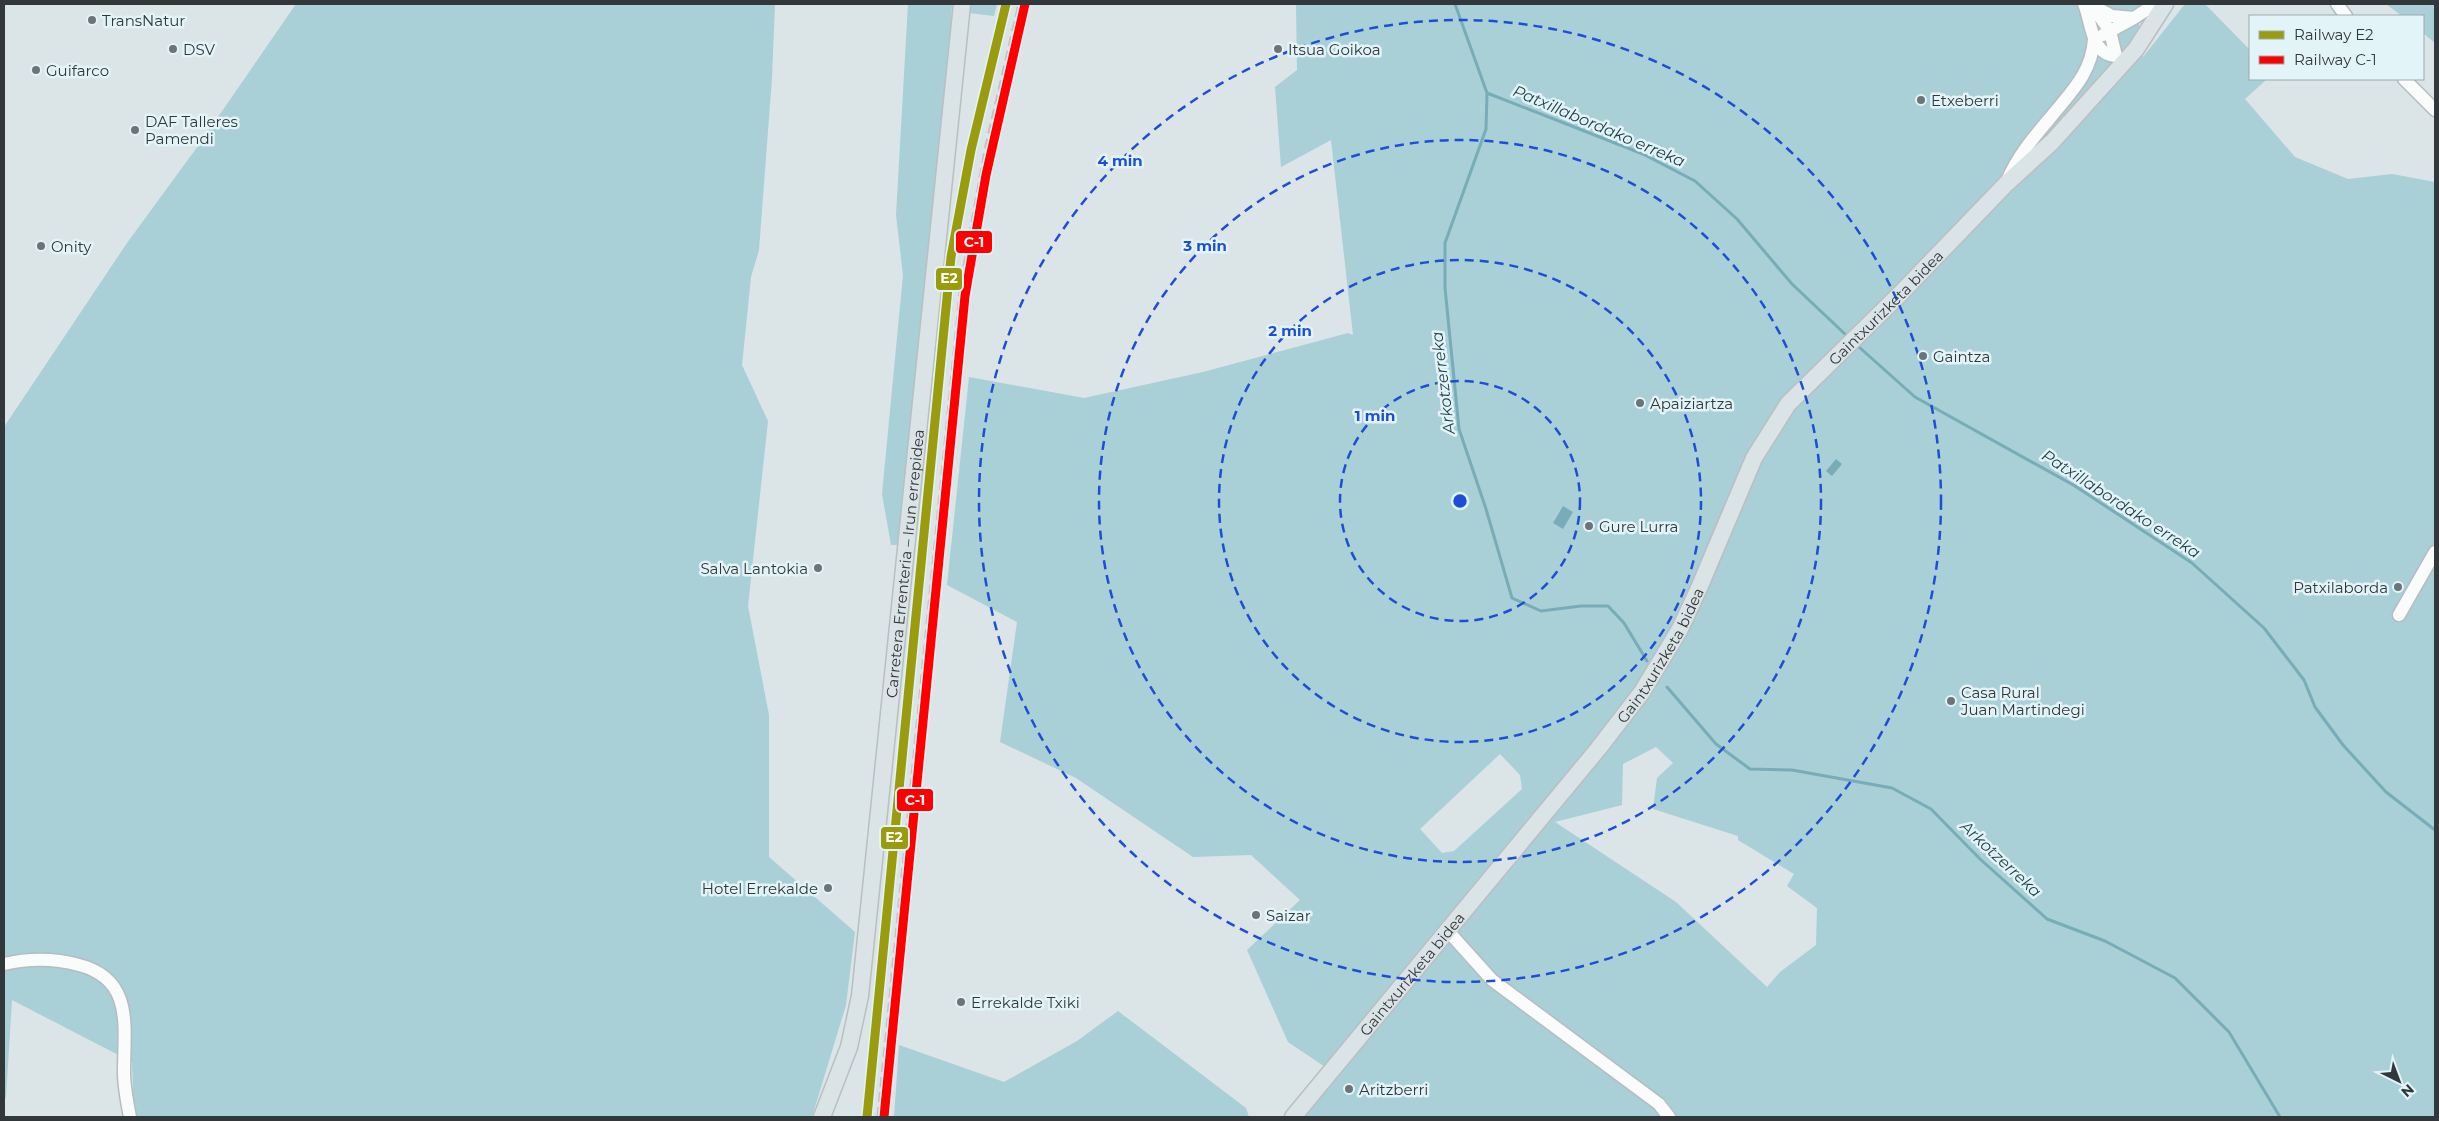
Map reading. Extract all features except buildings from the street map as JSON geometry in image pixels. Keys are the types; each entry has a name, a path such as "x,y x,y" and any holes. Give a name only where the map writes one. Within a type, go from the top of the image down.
{"main road":[{"name":"Carretera Errenteria – Irun errepidea","path":"822,1117 849,1047 860,996 962,4"},
{"name":"Gaintxurizketa bidea","path":"2006,184 2031,151 2160,4"},
{"name":"Gaintxurizketa bidea","path":"1293,1117 1603,743 1647,685 1684,621 1754,458 1776,421 1802,388 1900,294 2006,184 2046,149 2136,49 2165,4"},
{"name":"Gaintxurizketa bidea","path":"2116,56 2136,49"},
{"name":"Gaintxurizketa bidea","path":"2088,103 2094,89 2113,67 2116,56"}],"street":[{"path":"2089,4 2112,16 2134,18"},
{"path":"2089,4 2110,31 2116,56"},
{"path":"2006,184 2014,164 2083,78 2090,63 2094,39 2089,4"},
{"path":"2094,39 2134,18 2155,4"},
{"path":"2337,4 2345,15"},
{"path":"2094,39 2103,52 2116,56"},
{"path":"2405,80 2435,110"},
{"path":"2399,614 2435,552"},
{"path":"1447,930 1492,980 1659,1104 1669,1117"},
{"path":"4,964 42,959 66,962 102,973 114,984 121,999 124,1015 124,1074 130,1117"}],"shaded area":[{"path":"296,4 775,4 772,78 759,250 751,277 742,365 768,421 748,606 769,715 769,857 855,932 846,1005 812,1117 134,1117 132,1062 12,1000 6,1097 4,1101 4,427 127,243 198,146"},
{"path":"908,4 952,4 947,97 898,545 891,545 882,494 903,275 896,215"},
{"path":"970,4 997,4 994,16 969,13"},
{"path":"1296,4 2145,4 2138,15 2143,57 2185,4 2205,4 2249,49 2249,80 2266,80 2245,99 2295,157 2348,179 2392,174 2435,182 2435,1117 1295,1117 1337,1075 1288,1042 1247,950 1300,900 1251,855 1193,857 1076,778 1000,742 1017,622 947,585 969,377 1084,398 1203,372 1348,333 1353,335 1331,140 1281,167 1275,87 1297,70","holes":["1656,747 1673,763 1657,778 1653,809 1738,836 1738,840 1794,874 1787,886 1817,908 1816,945 1780,972 1767,987 1676,902 1555,822 1622,805 1623,764","1500,754 1520,775 1522,789 1454,851 1442,853 1420,829"]},
{"path":"2386,4 2435,4 2435,43 2424,34 2424,15 2401,15"},
{"path":"1836,459 1842,464 1832,476 1826,471"},
{"path":"1563,506 1573,512 1563,529 1553,523"},
{"path":"1118,1011 1246,1108 1249,1117 894,1117 899,1045 1004,1082 1077,1041"}],"waterway":[{"name":"Arkotzerreka","path":"1455,4 1487,93 1486,129 1445,243 1445,288 1459,429 1486,509 1512,598 1541,611 1581,606 1608,606 1624,623 1647,661"},
{"name":"Patxillabordako erreka","path":"1487,93 1643,154 1695,181 1737,219 1792,284 1846,335"},
{"name":"Patxillabordako erreka","path":"1859,347 1915,397 2075,486 2192,563 2264,628 2304,680 2315,707 2343,745 2386,792 2435,830"},
{"name":"Arkotzerreka","path":"1667,687 1716,744 1750,769 1792,770 1892,788 1931,809 1980,859 2047,919 2105,941 2175,978 2229,1032 2280,1117"}],"railway":[{"path":"878,1117 961,283 985,150 1019,4"}],"rail line":[{"name":"E2","path":"867,1117 951,257 971,150 1006,4"},
{"name":"C-1","path":"884,1117 965,296 986,175 1025,4"}],"place":[{"name":"TransNatur","path":"92,20"},
{"name":"DSV","path":"173,49"},
{"name":"Itsua Goikoa","path":"1278,49"},
{"name":"Guifarco","path":"36,70"},
{"name":"Etxeberri","path":"1921,100"},
{"name":"DAF Talleres Pamendi","path":"135,130"},
{"name":"Onity","path":"41,246"},
{"name":"Gaintza","path":"1923,356"},
{"name":"Apaiziartza","path":"1640,403"},
{"name":"Gure Lurra","path":"1589,526"},
{"name":"Salva Lantokia","path":"818,568"},
{"name":"Patxilaborda","path":"2398,587"},
{"name":"Casa Rural Juan Martindegi","path":"1951,701"},
{"name":"Hotel Errekalde","path":"828,888"},
{"name":"Saizar","path":"1256,915"},
{"name":"Errekalde Txiki","path":"961,1002"},
{"name":"Aritzberri","path":"1349,1089"}]}
